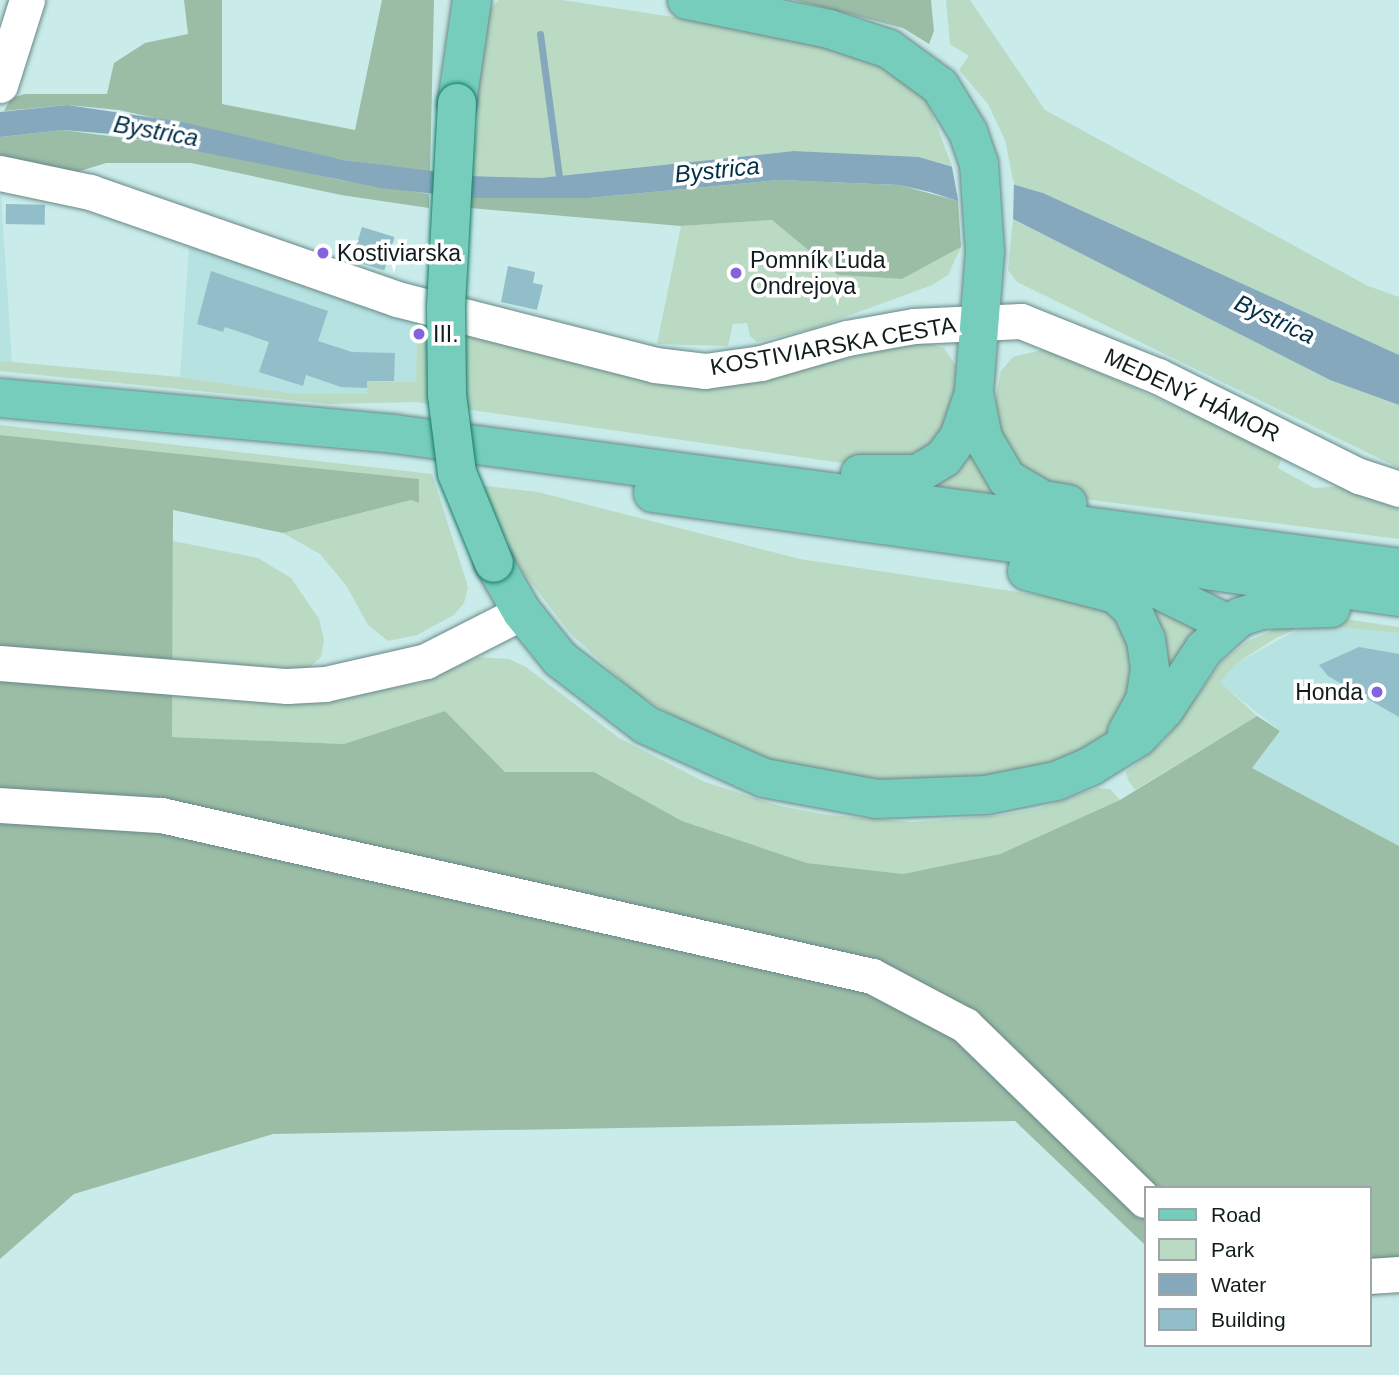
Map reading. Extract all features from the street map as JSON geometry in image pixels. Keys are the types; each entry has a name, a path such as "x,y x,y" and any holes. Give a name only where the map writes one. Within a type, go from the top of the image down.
{"main road":[{"path":"472,0 457,103 446,307 447,395 457,473 494,563 522,612 560,659 646,725 764,778 815,791 877,799 986,795 1056,781 1138,737 1164,710 1204,649 1230,625 1261,610 1306,606 1399,617"},
{"path":"687,0 829,29 890,49 923,71 953,102 979,164 985,252 980,321 974,393 958,437 944,458 917,474 886,477 843,472 771,483"},
{"path":"974,393 983,438 1007,479 1043,500 1089,508 1138,532"},
{"path":"0,398 394,434 1399,568"},
{"path":"216,419 419,460 913,533 1399,597"},
{"path":"913,533 968,563 1027,571 1116,594 1132,609 1146,640 1150,669 1145,700 1115,751"},
{"path":"1027,571 1086,569 1137,579 1230,625"}],"street":[{"path":"2,77 27,0"},
{"name":"KOSTIVIARSKA CESTA","path":"0,173 90,192 259,255 397,299 655,365 705,371 761,363 847,338 914,326 980,321"},
{"name":"MEDENÝ HÁMOR","path":"980,321 1021,321 1066,336 1359,475 1399,489"},
{"path":"0,663 287,686 325,684 426,661 522,612"},
{"path":"0,805 161,815 872,976 965,1025 1144,1199"},
{"path":"1371,1276 1399,1274"}],"shaded area":[{"path":"1,196 12,362 0,361"},
{"path":"189,247 417,318 416,382 368,381 367,394 296,394 180,377"},
{"path":"1308,624 1399,633 1399,846 1252,768 1280,731 1219,682 1237,663"}],"green space":[{"path":"184,0 222,0 222,104 355,130 382,0 434,0 430,172 344,160 119,110 67,105 4,111 11,98 25,94 107,94 114,63 145,43 188,34"},
{"path":"499,0 562,0 816,39 876,61 927,100 952,166 919,157 794,151 540,178 471,176 479,105 474,104 489,10"},
{"path":"794,0 931,0 934,31 929,44 903,28"},
{"path":"946,0 970,0 1045,110 1368,286 1399,297 1399,355 1043,193 1014,185 1005,140 988,104 959,70 969,56 950,44"},
{"path":"63,130 185,146 340,180 429,194 429,208 341,195 191,163 106,163 77,172 0,162 0,137"},
{"path":"779,180 899,185 958,201 961,247 902,279 838,275 772,220 681,226 470,208 470,198 589,198"},
{"path":"1013,219 1330,380 1399,405 1399,468 1017,282 1008,270"},
{"path":"772,220 838,275 902,279 961,247 948,275 932,285 818,327 757,342 750,336 747,323 733,324 728,346 657,344 681,226"},
{"path":"417,318 699,389 924,342 944,348 956,366 961,390 955,419 922,456 856,465 416,402 328,404 0,371 0,361 180,377 296,394 367,394 367,381 416,382"},
{"path":"1046,349 1283,454 1278,468 1314,488 1344,486 1399,510 1399,539 1084,499 1033,483 996,427 996,394 1001,371 1013,357"},
{"path":"0,425 432,474 468,587 464,603 454,615 417,635 388,641 368,625 346,585 320,554 283,533 411,500 419,503 418,479 0,435"},
{"path":"0,435 419,479 419,503 411,500 283,533 173,510 172,737 344,744 445,711 505,772 594,772 682,821 807,863 903,874 1000,854 1120,800 1257,716 1280,731 1252,768 1399,846 1399,1290 1371,1296 1371,1186 1144,1186 1144,1244 1015,1121 273,1134 74,1194 0,1259"},
{"path":"974,448 1004,495 933,486"},
{"path":"477,485 538,492 800,559 1090,603 1111,610 1123,629 1134,661 1122,718 1096,744 1058,763 968,783 882,785 800,773 717,743 634,692 570,633 523,572"},
{"path":"173,541 258,558 291,578 319,619 324,640 321,657 310,667 286,673 172,665"},
{"path":"1135,589 1210,629 1150,712"},
{"path":"1338,618 1399,627 1399,633 1308,624 1276,638 1237,663 1220,682 1257,716 1135,790 1126,772 1165,740 1223,660 1248,641 1274,630 1272,624"},
{"path":"478,657 509,659 526,667 619,738 705,782 780,806 827,815 913,822 1002,815 1040,808 1097,788 1110,789 1120,800 1000,854 903,874 807,863 682,821 594,772 505,772 445,711 344,744 172,737 172,690 316,701 420,683"}],"water":[{"name":"Bystrica","path":"67,105 182,122 344,160 471,176 540,178 794,151 919,157 1043,193 1399,355 1399,405 1330,380 1013,219 930,192 899,185 779,180 589,198 470,198 381,188 111,134 63,130 0,137 0,112"}],"pier":[{"path":"951,162 1014,181 1013,223 959,205"}],"building":[{"path":"6,204 45,205 45,225 6,224"},
{"path":"362,227 395,237 384,270 352,260"},
{"path":"508,266 535,272 533,283 543,285 537,310 501,302"},
{"path":"211,271 328,311 318,341 352,352 395,353 394,381 367,381 367,388 341,387 306,375 303,386 259,372 269,342 225,327 223,332 197,324"},
{"name":"Honda","path":"1359,647 1399,654 1399,717 1328,676 1319,665"}],"waterway":[{"path":"540,34 560,183"}],"place":[{"name":"Kostiviarska","path":"323,253"},
{"name":"Pomník Ľuda Ondrejova","path":"736,273"},
{"name":"III.","path":"419,334"},
{"name":"Honda","path":"1377,692"}]}
